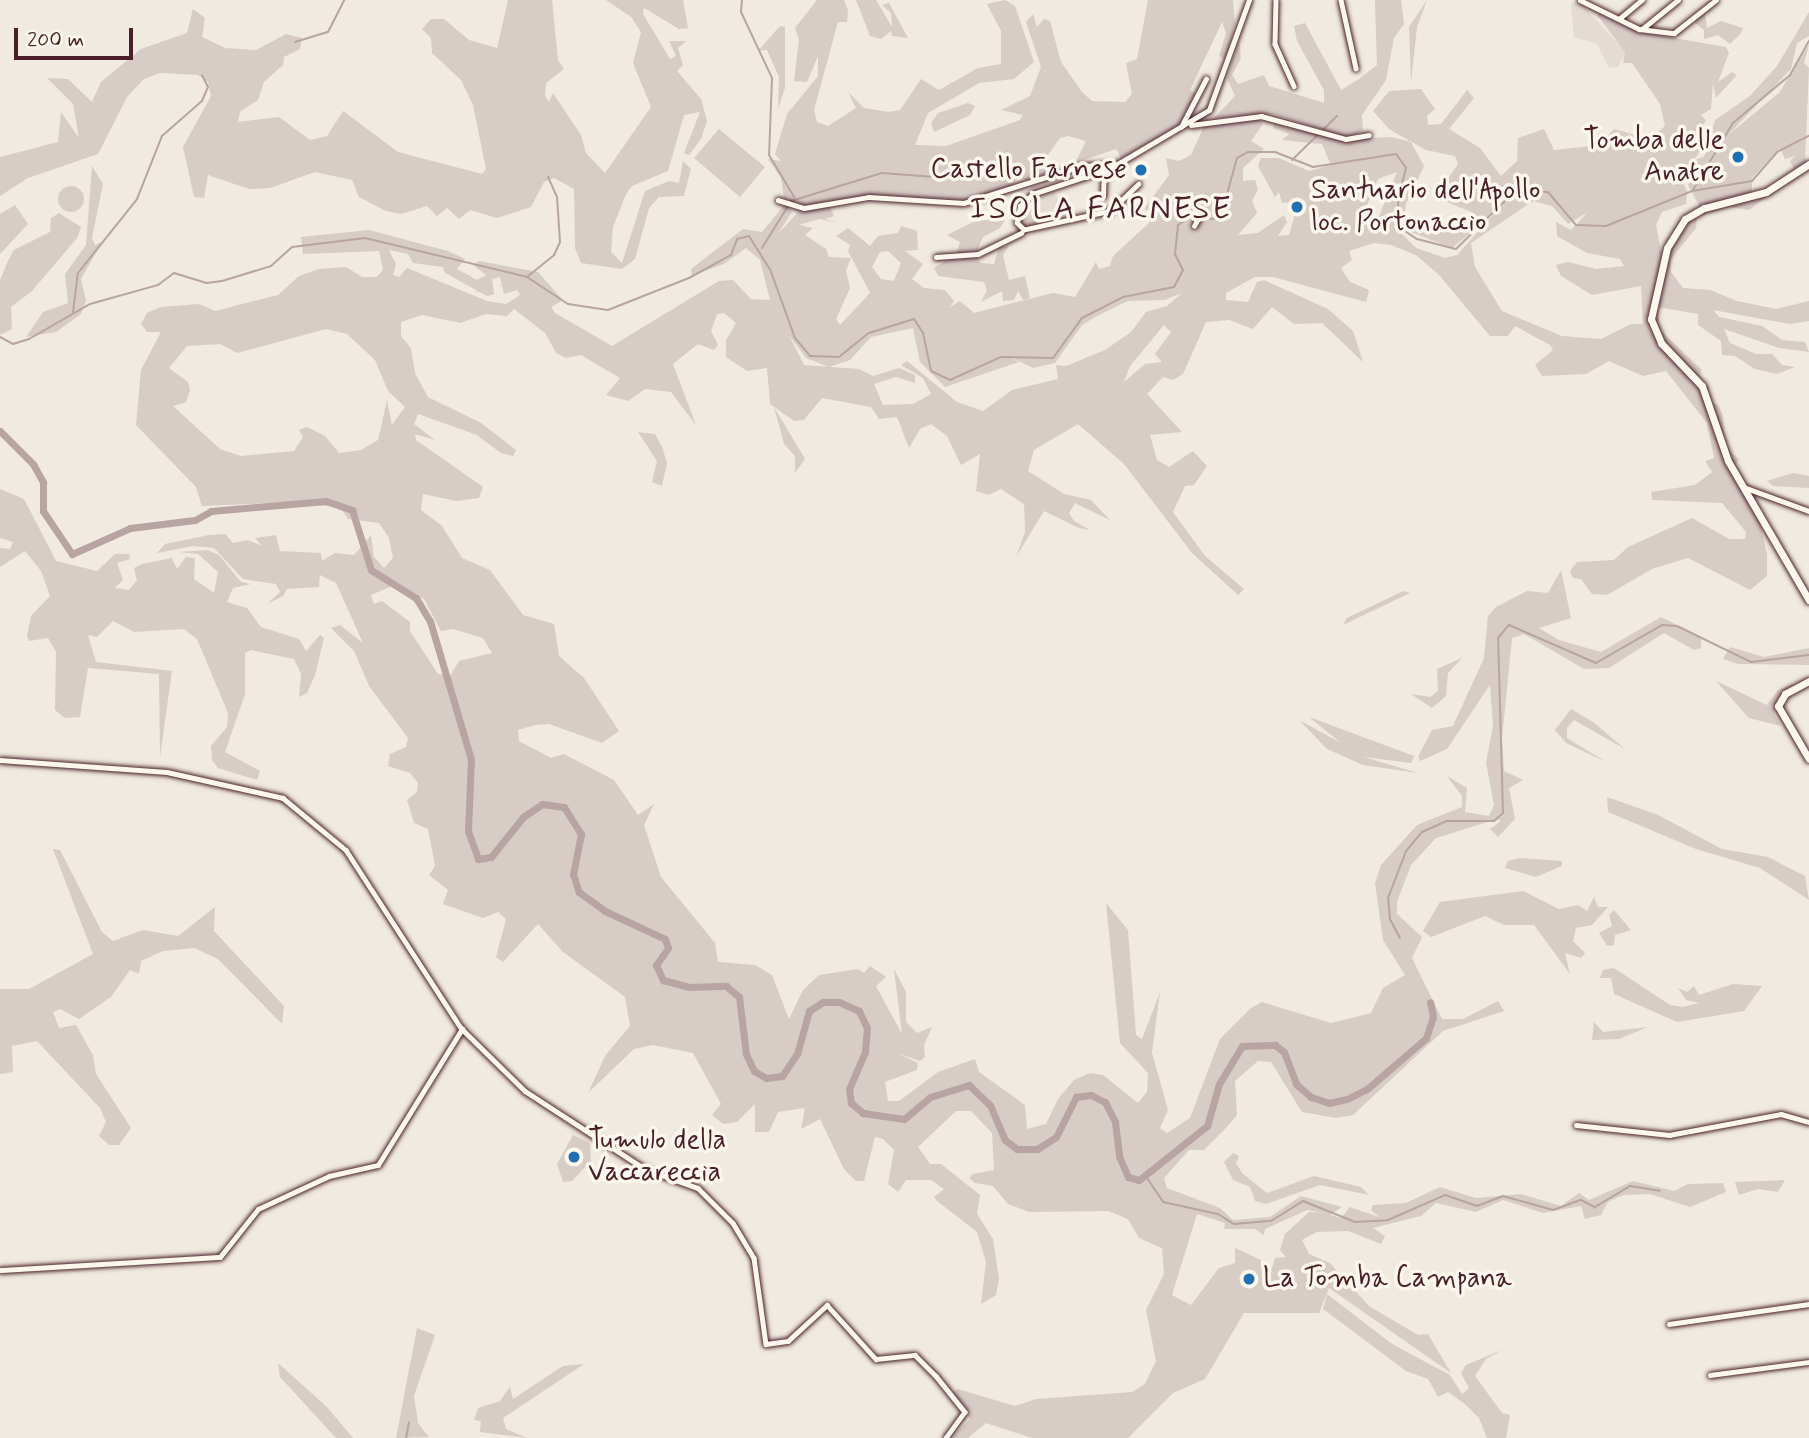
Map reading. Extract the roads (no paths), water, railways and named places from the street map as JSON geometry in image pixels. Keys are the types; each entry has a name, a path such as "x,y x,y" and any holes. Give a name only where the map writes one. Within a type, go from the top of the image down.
{"street":[{"path":"1139,184 1111,211 1024,230 1017,223 1028,197 1076,176 1104,170 1117,164 1183,126 1216,100 1250,0"},
{"path":"1276,0 1275,44 1294,86"},
{"path":"1341,0 1356,68"},
{"path":"1580,0 1642,30 1676,33 1716,0"},
{"path":"1619,19 1642,0"},
{"path":"1642,30 1678,0"},
{"path":"1183,126 1206,79"},
{"path":"1183,126 1256,116 1322,128 1346,139 1369,135"},
{"path":"778,200 794,205 869,197 969,202 1081,166 1117,164"},
{"path":"1809,164 1766,192 1687,217 1667,248 1651,310 1655,336 1702,386 1721,447 1809,600"},
{"path":"1103,197 1104,170"},
{"path":"1195,225 1199,216"},
{"path":"936,257 978,254 1021,233"},
{"path":"1745,488 1809,511"},
{"path":"1809,681 1785,694 1778,706 1809,759"},
{"path":"0,760 167,772 277,795 357,864 462,1029 551,1112 645,1169 702,1191 737,1229 754,1258 766,1344 788,1341 827,1305 876,1359 915,1355 936,1376 965,1412 946,1438"},
{"path":"0,1270 220,1257 258,1209 330,1176 378,1166 462,1029"},
{"path":"1576,1125 1669,1135 1781,1114 1809,1122"},
{"path":"1670,1324 1809,1304"},
{"path":"1710,1375 1809,1362"}],"waterway":[{"path":"295,42 328,32 344,0"},
{"path":"742,0 741,12 772,78 769,155 794,197"},
{"path":"1693,190 1733,123 1790,75 1809,41"},
{"path":"73,312 78,273 137,199 162,136 202,101 208,87 202,75"},
{"path":"1292,160 1337,116"},
{"path":"0,337 13,344 29,339 90,304 158,285 174,273 207,283 222,281 271,266 292,247 365,238 527,277 568,304 608,310 689,278 731,255 737,239 749,236 770,269 795,338 810,356 839,357 869,333 914,319 923,333 931,371 950,380 1001,357 1053,358 1082,318 1123,297 1174,287 1183,270 1175,254 1178,225 1188,218 1220,219 1237,158 1248,152 1275,152 1313,167 1396,154 1406,168 1398,199 1399,227 1417,239 1456,249 1518,188 1548,192 1576,225 1606,226 1692,191 1752,181 1777,152 1809,136"},
{"path":"791,201 882,173 947,178"},
{"path":"527,277 554,255 560,242 557,197 548,177"},
{"path":"762,248 788,206"},
{"path":"0,431 33,464 43,482 43,511 72,554 130,528 195,520 211,511 326,501 352,510 371,570 416,598 430,621 471,759 468,831 478,859 491,857 523,817 542,804 564,807 581,834 573,874 579,892 605,911 665,939 668,948 656,965 663,980 690,987 726,986 739,997 746,1054 754,1071 766,1078 782,1076 797,1054 809,1011 823,1002 839,1002 859,1011 867,1028 865,1052 849,1089 851,1103 863,1113 904,1119 930,1097 969,1085 990,1105 1005,1140 1017,1149 1037,1149 1056,1137 1076,1097 1091,1095 1105,1102 1115,1122 1119,1156 1128,1177 1139,1180 1207,1126 1219,1084 1242,1046 1275,1045 1284,1052 1296,1084 1311,1097 1329,1103 1347,1099 1367,1089 1426,1038 1433,1017 1430,1002"},
{"path":"1400,938 1390,919 1388,898 1406,851 1422,832 1447,821 1494,821 1503,813 1498,638 1509,625 1596,663 1662,625 1677,626 1751,662 1809,655"},
{"path":"1147,1178 1163,1202 1218,1214 1234,1224 1271,1221 1303,1201 1355,1222 1388,1220 1445,1195 1477,1206 1503,1196 1553,1210 1581,1200 1595,1207 1630,1186 1660,1191"},
{"path":"406,1438 409,1422"}],"place":[{"name":"Tomba delle Anatre","path":"1738,157"},
{"name":"Castello Farnese","path":"1141,170"},
{"name":"Santuario dell'Apollo loc. Portonaccio","path":"1297,207"},
{"name":"Tumulo della Vaccareccia","path":"574,1157"},
{"name":"La Tomba Campana","path":"1249,1279"}],"district":[{"name":"ISOLA FARNESE","path":"1101,209"}]}
